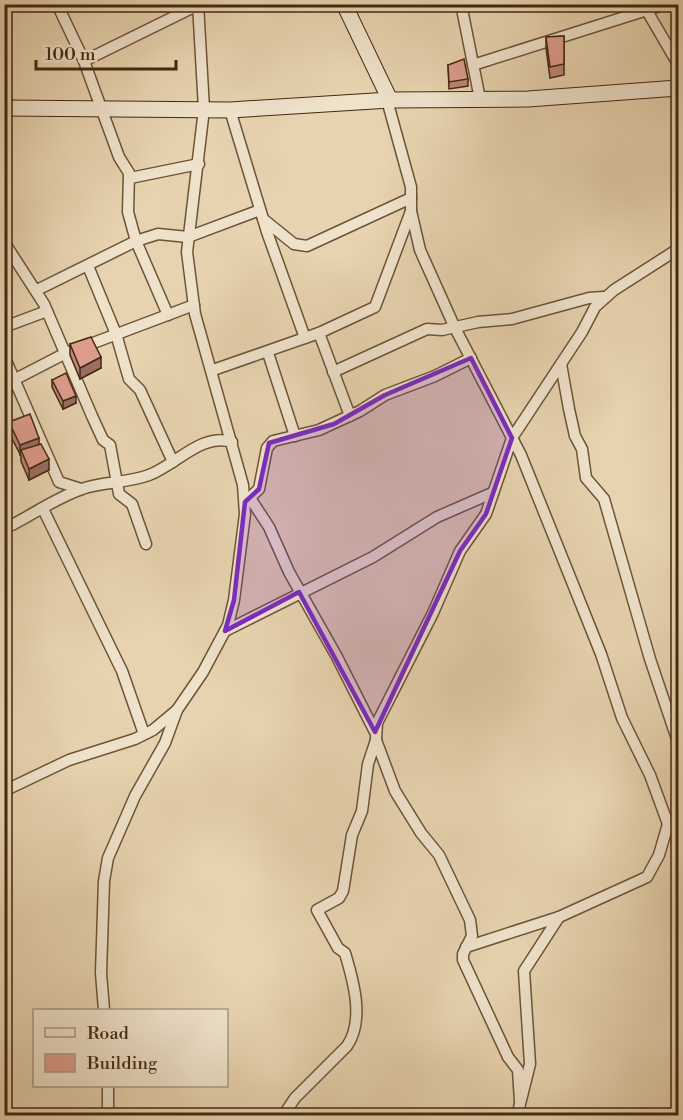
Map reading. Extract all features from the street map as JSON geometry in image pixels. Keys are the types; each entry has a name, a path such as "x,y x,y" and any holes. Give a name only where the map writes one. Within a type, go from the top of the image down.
{"main road":[{"path":"344,4 388,100"},
{"path":"6,104 101,110 230,110 388,100 528,99 678,88"}],"street":[{"path":"57,4 84,61 101,110 130,178 127,188 128,212 136,241 168,315"},
{"path":"460,4 480,99"},
{"path":"473,65 645,8 666,4"},
{"path":"84,61 198,5 204,109 199,164 188,237 194,305 248,500 268,527 300,592 338,657 376,736 395,791 439,855 470,920 472,936 463,954 466,966 508,1057 517,1067 520,1101"},
{"path":"645,8 678,64"},
{"path":"388,100 411,187 411,211 420,250 455,328 512,438 601,654 622,718 650,775 668,824 678,835"},
{"path":"230,110 261,214 305,339"},
{"path":"130,178 199,164"},
{"path":"261,214 294,244 307,246 411,198"},
{"path":"213,370 305,339 375,307 411,211"},
{"path":"37,290 136,241 158,234 188,237 261,214"},
{"path":"4,242 37,290 47,311 101,435 110,445 117,484 122,497 132,504 146,544"},
{"path":"283,1116 295,1098 347,1046 352,1038 356,1016 350,970 345,952 338,948 317,910 339,898 343,891 352,835 362,811 366,771 380,714 420,641 456,559 486,514 512,438 595,307 603,297 678,249"},
{"path":"88,266 116,334 129,379 140,390 173,462"},
{"path":"333,372 427,329 455,328 478,321 512,319 589,298 603,297"},
{"path":"10,382 64,354 194,305"},
{"path":"4,327 47,311"},
{"path":"319,333 350,416"},
{"path":"268,353 295,436"},
{"path":"4,356 10,382 59,482 81,489"},
{"path":"104,1009 102,973 105,869 135,796 165,743 177,710 203,672 225,631 234,600 248,500 259,489 269,443 319,430 350,416 385,395 435,376 471,358"},
{"path":"561,364 575,436 582,449 586,478 604,500 650,659 678,742"},
{"path":"4,525 12,525 81,489 117,484 150,475 207,442 218,439 232,442"},
{"path":"225,631 373,557 456,507 492,493"},
{"path":"43,509 123,671 144,734"},
{"path":"4,791 69,760 104,750 144,734 177,710"},
{"path":"466,947 559,917 647,877 659,855 668,824"},
{"path":"517,1116 530,1065 523,986 524,971 559,917"},
{"path":"108,1087 108,1116"}],"highlighted area":[{"path":"471,358 512,438 486,514 460,551 375,732 299,592 225,631 234,600 245,502 259,489 269,443 334,424 385,395"}],"building":[{"path":"564,36 564,64 550,67 546,37"},
{"path":"464,59 468,79 449,82 448,65"},
{"path":"91,337 101,357 80,368 70,344"},
{"path":"66,373 76,396 63,401 52,380"},
{"path":"30,414 39,438 20,445 9,422"},
{"path":"41,444 49,459 29,469 21,450"}]}
